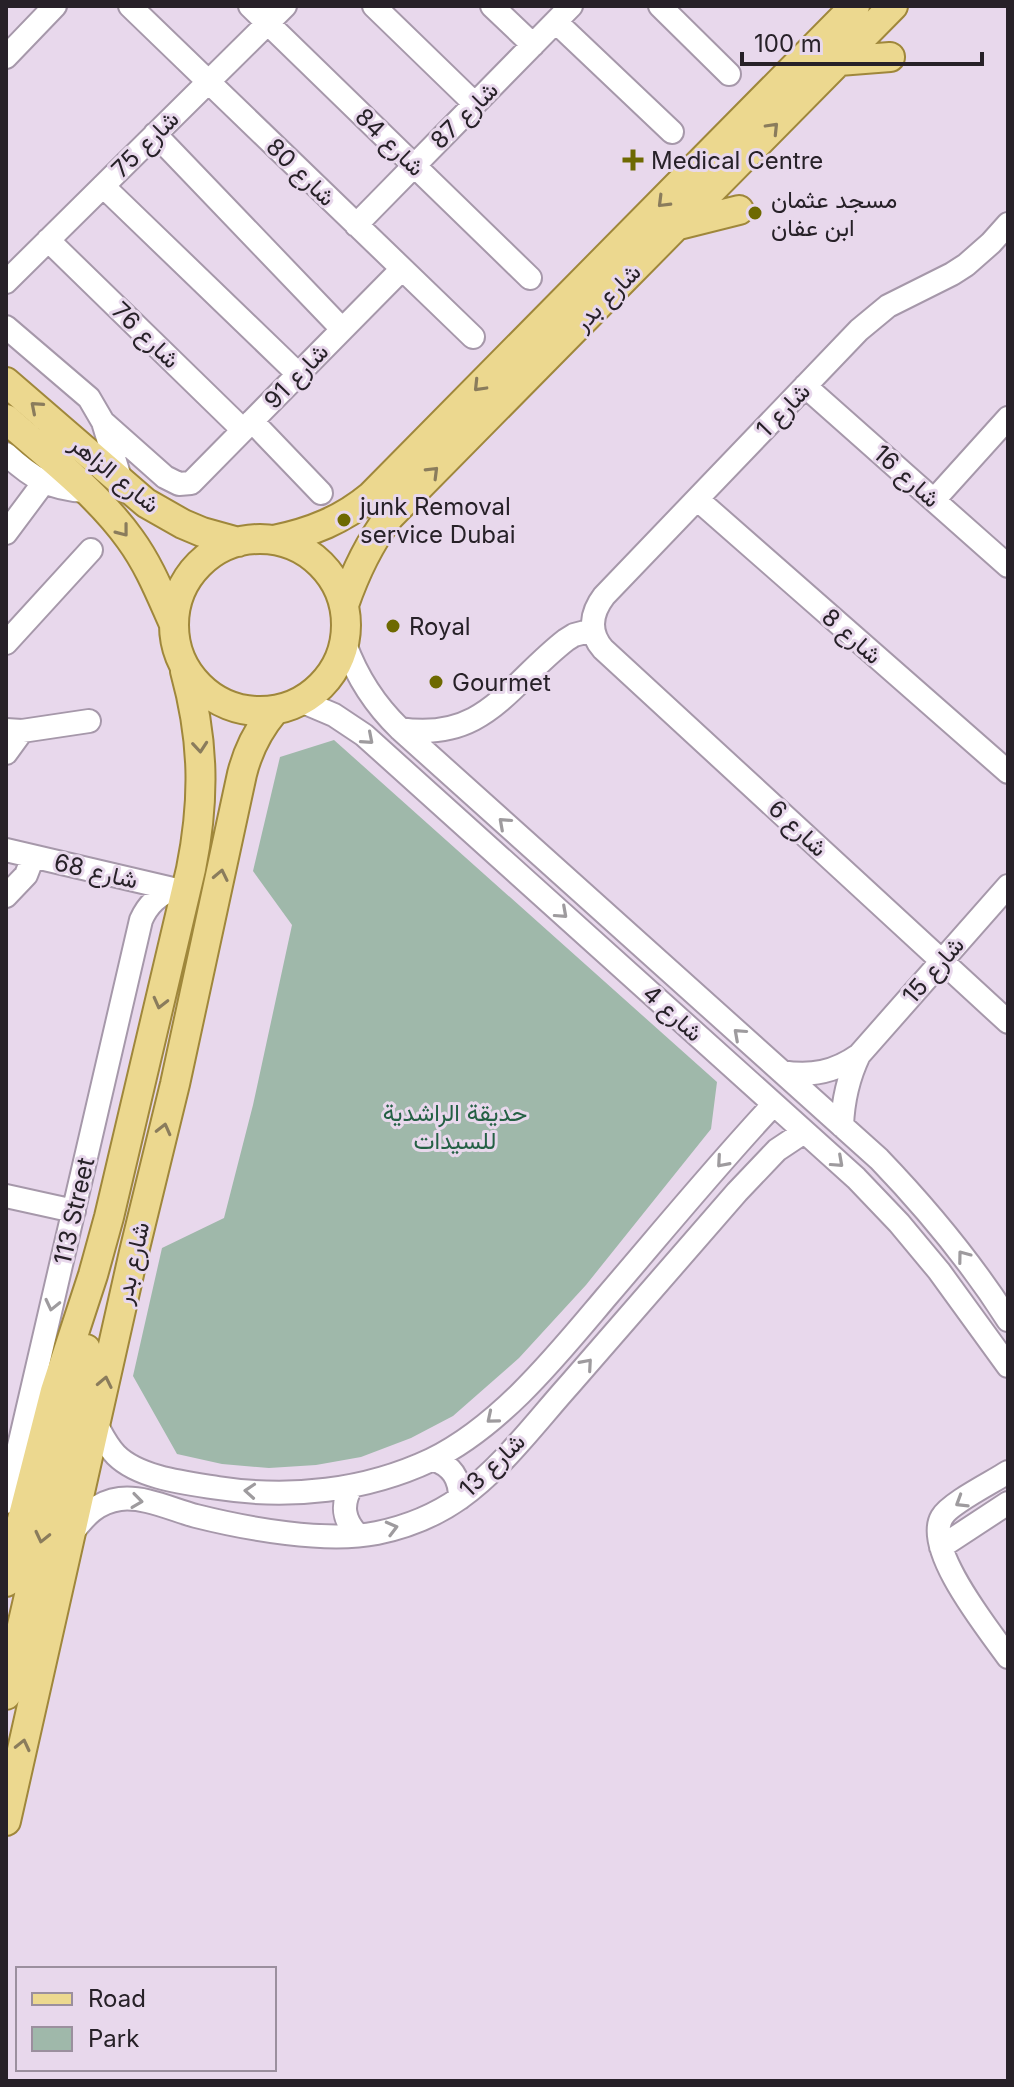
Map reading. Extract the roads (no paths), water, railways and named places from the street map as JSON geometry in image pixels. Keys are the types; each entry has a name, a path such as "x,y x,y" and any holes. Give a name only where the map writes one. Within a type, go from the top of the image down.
{"main road":[{"name":"شارع بدر","path":"274,540 326,525 371,496 732,132 811,48 829,20 855,6"},
{"name":"شارع بدر","path":"344,605 367,550 389,517 893,6"},
{"path":"839,61 890,57"},
{"path":"678,225 739,210"},
{"name":"شارع الزاهر","path":"6,382 146,503 202,532 238,542"},
{"name":"شارع الزاهر","path":"6,419 115,520 156,582 173,622"},
{"path":"274,540 294,546 327,570 344,605 345,644 337,665 324,683 288,706 248,711 222,704 200,688 185,671 175,647 175,603 193,569 206,557 238,542 274,540"},
{"name":"شارع بدر","path":"6,1582 55,1391 102,1242 180,891 200,821 202,770 197,720 185,671"},
{"name":"شارع بدر","path":"6,1821 178,1069 242,774 253,740 263,724 288,706"},
{"name":"شارع بدر","path":"6,1695 88,1340 102,1242"}],"street":[{"path":"6,57 55,6"},
{"name":"شارع 80","path":"130,6 473,337"},
{"name":"شارع 84","path":"250,6 530,278"},
{"name":"شارع 75","path":"6,282 285,6"},
{"path":"374,6 475,104"},
{"path":"492,6 533,45"},
{"path":"660,6 729,74"},
{"path":"564,14 672,132"},
{"name":"شارع 87","path":"356,225 564,14"},
{"path":"155,134 342,329"},
{"path":"103,186 298,374"},
{"name":"شارع 1","path":"593,630 594,615 604,596 873,317 904,296 966,265 1008,224"},
{"name":"شارع 76","path":"48,240 321,493"},
{"name":"شارع 91","path":"103,422 165,477 179,484 191,483 402,269"},
{"path":"6,327 89,398 103,422 121,481"},
{"name":"شارع 16","path":"805,386 1008,566"},
{"path":"934,500 1008,418"},
{"path":"6,454 44,482 86,491"},
{"path":"6,533 44,482"},
{"name":"شارع 8","path":"697,499 1008,772"},
{"path":"6,643 91,550"},
{"path":"400,729 434,731 468,722 484,714 566,640 593,630"},
{"name":"شارع 6","path":"593,630 603,649 1008,1022"},
{"name":"شارع 4","path":"345,644 367,690 385,715 879,1159 935,1220 979,1276 1008,1320"},
{"name":"شارع 4","path":"288,706 334,715 364,735 856,1178 939,1271 1008,1366"},
{"path":"6,753 14,731 89,721"},
{"name":"شارع 68","path":"6,850 180,891"},
{"path":"6,896 26,875 33,857"},
{"path":"111,875 135,898 141,920"},
{"name":"شارع 15","path":"842,1126 844,1097 859,1055 1008,886"},
{"path":"141,920 157,897 180,891"},
{"name":"113 Street","path":"6,1502 141,920"},
{"name":"شارع 15","path":"782,1072 795,1075 823,1073 859,1055"},
{"name":"شارع 13","path":"96,1424 109,1447 124,1461 143,1471 177,1481 250,1492 301,1492 352,1486 390,1476 433,1459 486,1423 534,1378 774,1104"},
{"name":"شارع 13","path":"72,1533 94,1509 111,1501 129,1499 249,1527 323,1535 358,1535 417,1521 460,1498 513,1448 770,1157 804,1132"},
{"path":"6,1196 74,1211"},
{"path":"433,1459 443,1463 457,1477 460,1498"},
{"path":"1008,1459 1001,1477 945,1512 939,1525 941,1547 949,1568 1008,1657"},
{"path":"352,1486 347,1494 345,1512 358,1535"},
{"path":"941,1547 1008,1503"}],"place":[{"name":"Medical Centre","path":"633,160"},
{"name":"مسجد عثمان ابن عفان","path":"755,213"},
{"name":"junk Removal service Dubai","path":"344,520"},
{"name":"Royal","path":"393,626"},
{"name":"Gourmet","path":"436,682"}],"park label":[{"name":"حديقة الراشدية للسيدات","path":"455,1126"}]}
